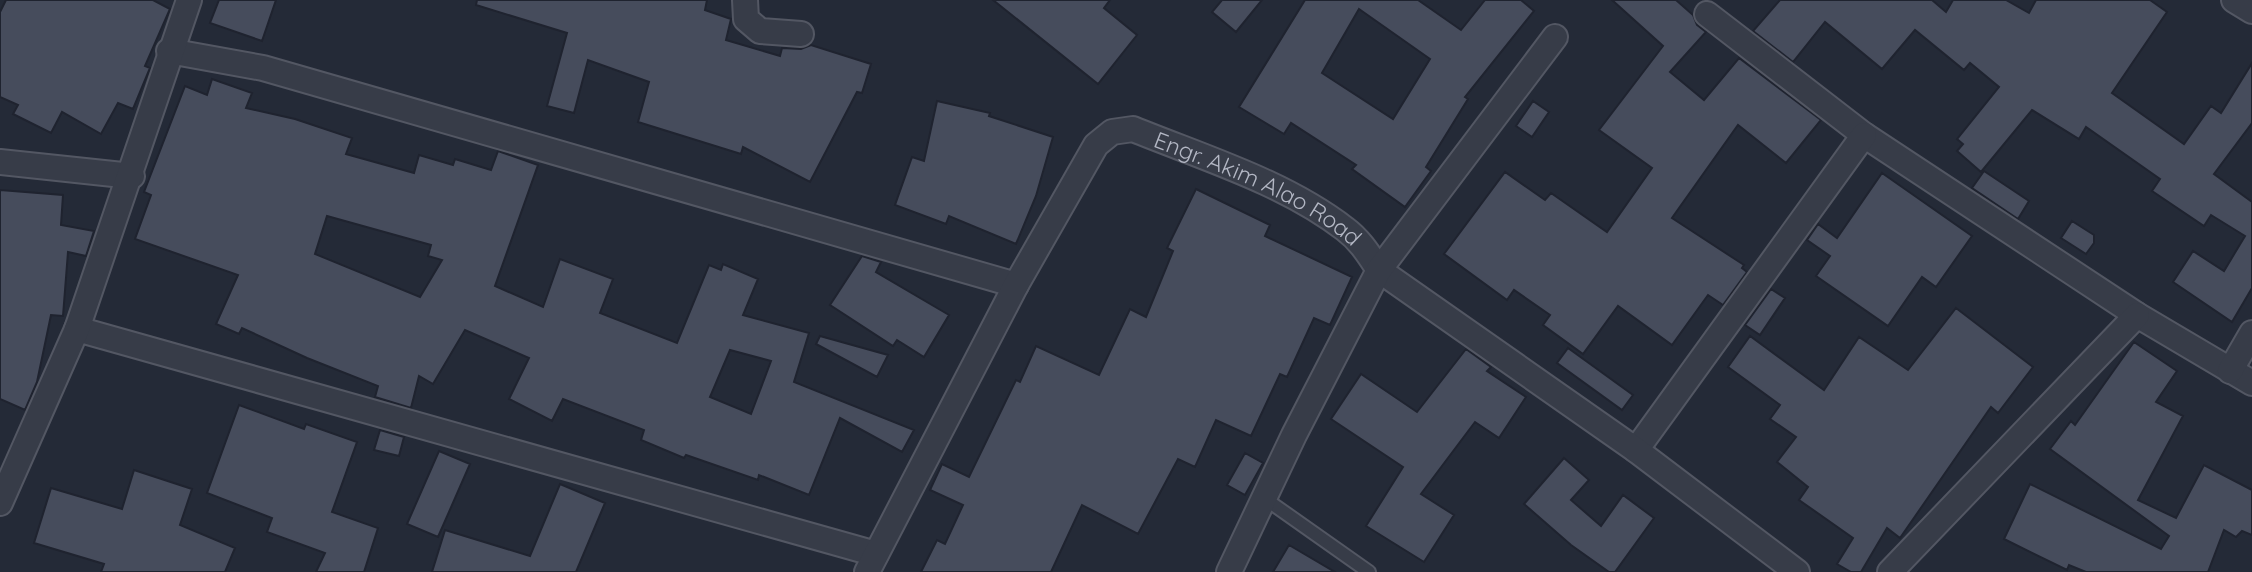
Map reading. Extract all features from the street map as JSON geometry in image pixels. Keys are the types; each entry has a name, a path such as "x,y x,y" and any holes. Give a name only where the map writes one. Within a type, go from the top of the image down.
{"street":[{"path":"0,501 77,329 132,176 169,51 189,0"},
{"path":"745,0 746,19 760,31 801,34"},
{"path":"2234,0 2252,11"},
{"path":"1707,14 1864,135 2137,315 2252,383"},
{"path":"1229,572 1379,270 1555,37"},
{"path":"169,51 264,68 1016,285"},
{"name":"Engr. Akim Alao Road","path":"872,563 1016,285 1096,145 1112,132 1133,129 1283,191 1345,229 1363,245 1379,270 1636,450 1797,572"},
{"path":"1636,450 1864,135"},
{"path":"0,162 132,176"},
{"path":"1890,572 2137,315"},
{"path":"77,329 872,563"},
{"path":"2230,371 2252,333"}],"lane":[{"path":"1264,498 1369,572"}],"building":[{"path":"6,0 153,0 170,9 145,66 150,68 133,109 118,103 101,134 62,112 51,133 13,114 18,105 0,97 0,12"},
{"path":"219,0 276,0 262,41 210,23"},
{"path":"477,0 707,0 705,10 731,19 726,40 780,56 782,48 801,49 811,45 871,64 862,93 857,92 810,182 743,147 741,154 638,122 649,82 588,60 574,113 547,106 567,33 476,5"},
{"path":"993,0 1110,0 1104,8 1137,35 1098,84"},
{"path":"1222,0 1262,0 1236,32 1212,12"},
{"path":"1305,0 1418,0 1461,30 1485,0 1521,0 1534,11 1465,97 1468,99 1426,167 1431,171 1405,207 1352,169 1356,165 1291,123 1284,134 1239,107","holes":["1359,9 1430,59 1393,119 1322,73"]},
{"path":"1612,0 1676,0 1693,15 1697,25 1706,32 1670,72 1704,100 1739,58 1821,120 1786,163 1738,125 1672,218 1744,265 1742,268 1747,272 1723,305 1708,295 1672,345 1618,306 1583,354 1543,325 1550,315 1514,290 1507,300 1444,254 1505,172 1545,200 1551,193 1607,232 1652,168 1599,130 1663,46"},
{"path":"1780,0 1932,0 1946,12 1953,0 2006,0 2029,13 2036,0 2150,0 2167,12 2112,93 2184,144 2211,106 2221,113 2252,63 2252,123 2214,174 2252,202 2252,288 2232,322 2173,282 2193,251 2224,271 2245,236 2211,215 2204,226 2152,191 2160,179 2086,127 2079,139 2032,110 1981,172 1957,151 1963,144 1957,139 1999,87 1970,63 1964,70 1915,30 1882,69 1825,22 1793,62 1753,31"},
{"path":"212,79 252,93 246,108 295,119 352,138 346,154 414,173 419,155 453,165 455,159 491,170 498,151 538,165 495,286 543,307 560,259 613,279 600,313 677,343 709,265 721,270 723,264 758,279 743,315 809,333 794,382 914,430 902,452 840,418 809,495 759,475 758,480 686,455 684,458 641,440 644,430 563,399 552,421 509,399 529,358 465,330 433,384 419,376 411,408 375,397 378,386 242,328 239,334 216,324 238,275 135,239 151,195 144,192 185,86 207,95","holes":["327,216 431,245 428,256 442,260 420,297 315,254","730,350 771,361 751,414 710,397"]},
{"path":"937,101 990,113 989,116 1053,137 1036,196 1016,244 949,216 946,224 895,205 912,157 924,161"},
{"path":"1533,101 1549,112 1532,137 1516,126"},
{"path":"1984,171 2029,201 2018,219 1972,188"},
{"path":"1882,173 1972,236 1936,287 1922,277 1888,326 1816,276 1830,256 1807,240 1818,224 1837,238"},
{"path":"1196,189 1270,225 1265,236 1352,277 1330,325 1314,318 1287,377 1280,374 1251,436 1216,420 1195,467 1178,459 1138,534 1082,505 1051,572 921,572 937,540 945,544 963,505 930,490 942,464 969,477 1016,380 1020,382 1036,346 1099,375 1130,309 1146,317 1173,251 1167,248"},
{"path":"0,190 63,195 61,225 94,231 86,256 68,252 63,316 51,315 37,382 25,410 0,399"},
{"path":"2072,221 2094,235 2094,243 2086,254 2061,238"},
{"path":"862,256 881,262 876,272 949,315 924,357 897,340 893,346 830,305"},
{"path":"1771,289 1785,298 1760,335 1745,325"},
{"path":"1956,308 2033,367 1998,413 1991,407 1900,538 1887,528 1861,572 1851,572 1837,564 1853,538 1799,500 1808,487 1777,462 1796,437 1770,419 1780,405 1728,367 1750,336 1824,390 1859,337 1908,370"},
{"path":"820,336 888,355 877,377 816,344"},
{"path":"2134,342 2177,371 2156,402 2183,416 2138,500 2176,518 2204,465 2252,490 2252,535 2242,531 2236,537 2224,530 2208,572 2086,572 2069,565 2067,570 2004,539 2030,484 2161,549 2169,536 2050,449 2071,421 2075,425"},
{"path":"1568,348 1633,395 1622,410 1557,363"},
{"path":"1466,349 1491,367 1487,371 1526,397 1499,438 1475,422 1421,494 1454,515 1424,562 1366,526 1403,467 1331,419 1361,374 1417,412"},
{"path":"239,405 304,429 306,424 357,442 332,512 378,528 364,572 316,572 325,553 267,532 272,518 207,493"},
{"path":"380,430 404,437 399,456 374,450"},
{"path":"439,451 470,464 438,537 407,524"},
{"path":"1245,453 1263,463 1245,495 1227,485"},
{"path":"1564,458 1589,480 1571,500 1601,526 1623,495 1654,518 1615,572 1609,572 1571,545 1524,504"},
{"path":"134,470 192,489 180,525 235,548 225,572 101,572 104,564 34,543 51,488 122,509"},
{"path":"560,484 605,503 576,572 432,572 445,530 530,556"},
{"path":"1289,545 1335,572 1273,572"}]}
